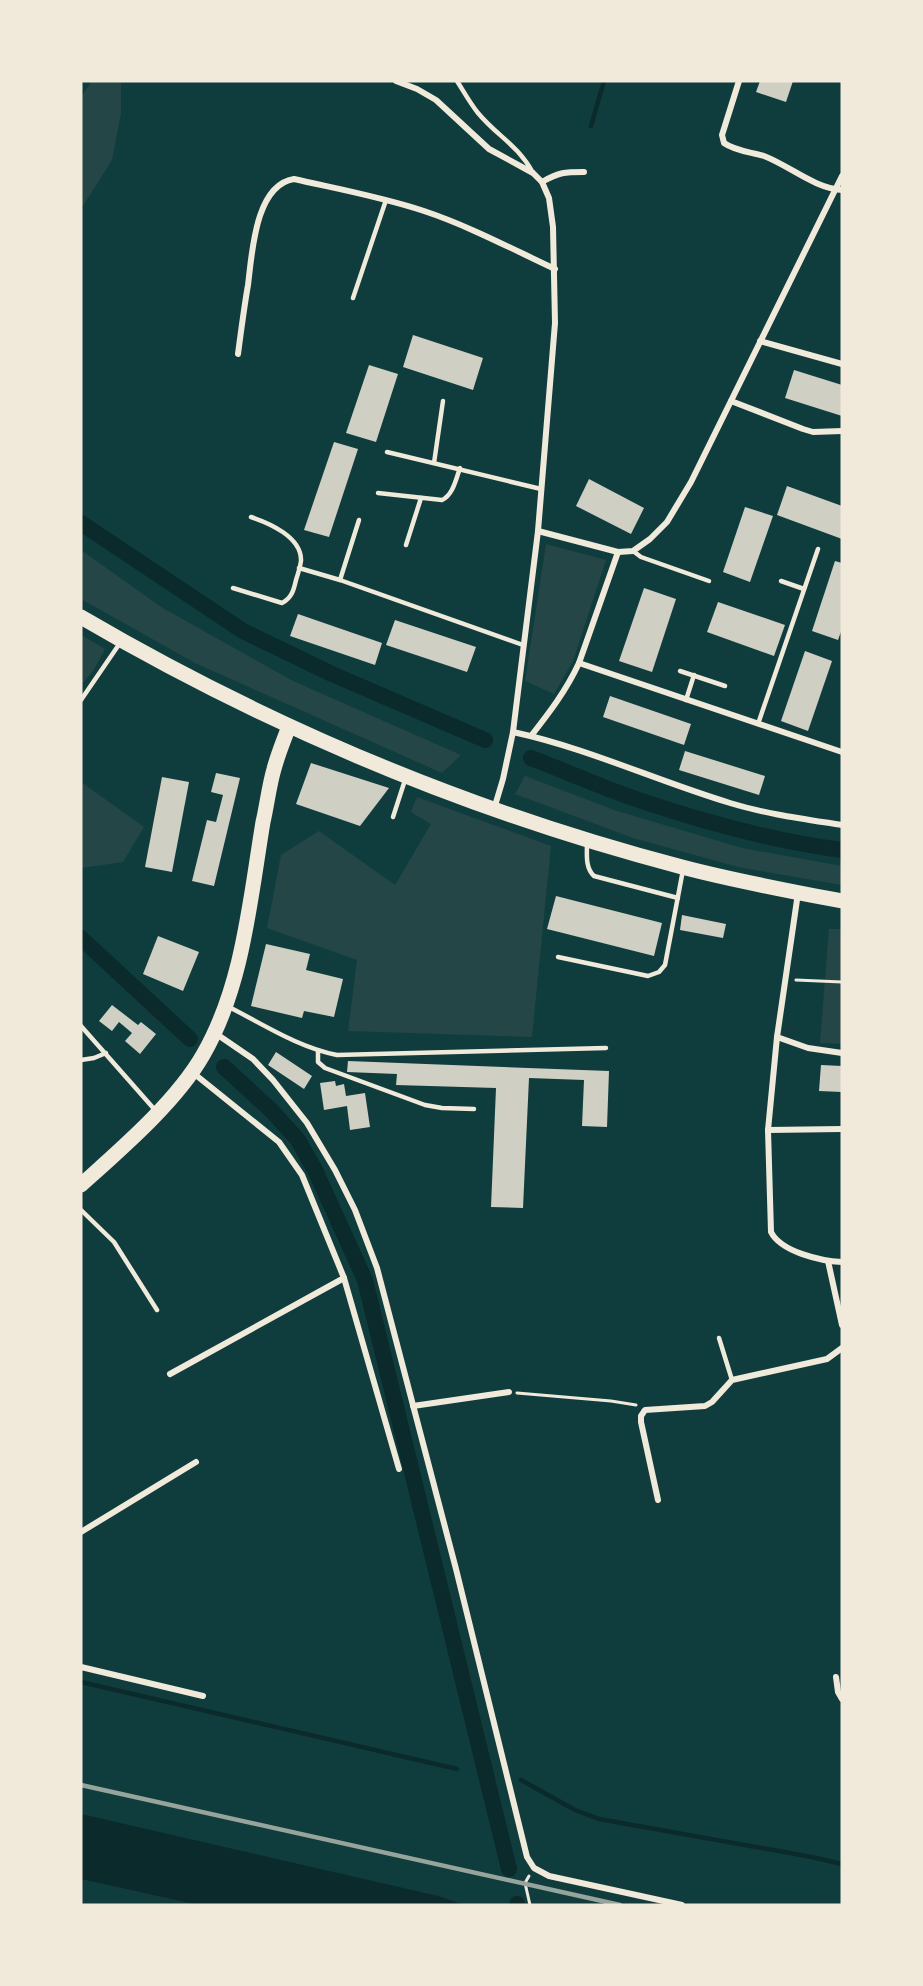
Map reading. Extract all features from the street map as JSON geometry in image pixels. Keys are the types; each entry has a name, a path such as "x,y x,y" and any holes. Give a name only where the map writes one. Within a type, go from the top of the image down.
{"main road":[{"path":"81,617 194,680 289,726 406,777 493,809 684,867 842,901"},
{"path":"81,1185 116,1154 192,1072 214,1033 236,972 273,770 289,726"}],"street":[{"path":"396,81 436,100 489,149 533,172 542,182 549,198 555,269 555,323 538,531 513,732 503,780 493,809"},
{"path":"739,81 722,135 724,143 729,147 772,160 825,186 839,189"},
{"path":"542,182 556,173 584,172"},
{"path":"538,531 618,552 633,551 650,539 667,522 691,482 760,341 839,189 842,176"},
{"path":"238,354 256,230 263,207 283,181 294,179 424,211 461,225 555,269"},
{"path":"760,341 842,364"},
{"path":"730,401 813,432 842,431"},
{"path":"531,736 561,698 579,663 618,552"},
{"path":"579,663 842,752"},
{"path":"513,732 585,752 730,803 762,812 842,825"},
{"path":"798,893 777,1036 768,1130 771,1232 775,1240 783,1246 828,1261 842,1262"},
{"path":"214,1033 253,1059 273,1080 307,1123 335,1170 355,1210 377,1269 456,1569 527,1857 534,1868 549,1876 682,1905"},
{"path":"777,1036 808,1048 842,1053"},
{"path":"192,1072 279,1142 306,1184 344,1278 399,1469"},
{"path":"768,1130 842,1129"},
{"path":"828,1261 842,1325"},
{"path":"170,1374 344,1278"},
{"path":"658,1500 641,1422 641,1416 645,1410 705,1406 712,1402 732,1380 827,1359 842,1348"},
{"path":"413,1406 509,1392"},
{"path":"81,1532 196,1462"},
{"path":"81,1667 203,1696"},
{"path":"836,1677 838,1692 842,1699"}],"lane":[{"path":"457,81 477,113 515,147 533,172"},
{"path":"353,298 386,200"},
{"path":"434,462 443,401"},
{"path":"387,452 541,489"},
{"path":"378,493 442,500 447,498 460,468"},
{"path":"406,545 421,498"},
{"path":"233,588 282,603 287,601 293,591 299,568 301,560 293,541 278,528 251,517"},
{"path":"340,580 358,520"},
{"path":"758,724 818,549"},
{"path":"633,551 641,557 710,581"},
{"path":"299,568 340,580 523,645"},
{"path":"782,581 804,589"},
{"path":"81,700 121,641"},
{"path":"680,671 725,686"},
{"path":"686,700 694,675"},
{"path":"393,818 406,777"},
{"path":"587,839 588,867 594,876 678,898"},
{"path":"558,957 648,976 659,972 664,965 684,867"},
{"path":"226,1005 302,1045 318,1051 337,1054 606,1048"},
{"path":"81,1026 157,1112"},
{"path":"318,1051 318,1062 325,1068 425,1105 474,1109"},
{"path":"81,1060 106,1053"},
{"path":"81,1210 114,1242 157,1310"},
{"path":"719,1338 732,1380"}],"path":[{"path":"785,980 842,982"},
{"path":"509,1392 631,1403 645,1410"},
{"path":"530,1905 525,1883 534,1868"}],"shaded area":[{"path":"92,81 121,81 121,113 112,160 81,209 81,97"},
{"path":"546,544 606,560 573,661 554,694 525,681"},
{"path":"81,550 161,607 293,681 461,755 442,773 195,663 81,599"},
{"path":"81,635 105,649 93,671 81,685"},
{"path":"525,776 614,810 742,848 842,866 842,885 738,867 633,838 515,794"},
{"path":"81,782 144,827 123,862 81,868"},
{"path":"417,797 551,846 532,1037 348,1031 357,960 267,928 281,855 319,831 395,885 431,824 411,812"},
{"path":"829,929 842,929 842,1044 820,1043"},
{"path":"81,1814 438,1896 465,1905 199,1905 81,1879"}],"building":[{"path":"760,81 793,81 786,102 756,92"},
{"path":"413,335 483,358 473,390 403,367"},
{"path":"369,365 398,374 376,442 346,433"},
{"path":"794,370 842,385 842,416 785,398"},
{"path":"334,442 358,449 329,537 304,530"},
{"path":"589,479 644,508 631,534 576,506"},
{"path":"787,486 842,506 842,539 777,515"},
{"path":"745,507 773,516 750,582 723,572"},
{"path":"835,561 842,563 842,629 838,640 812,631"},
{"path":"644,588 676,599 652,672 619,661"},
{"path":"718,602 785,625 774,656 707,632"},
{"path":"298,614 382,643 375,665 290,636"},
{"path":"395,620 476,647 467,672 386,645"},
{"path":"805,651 832,661 808,731 781,721"},
{"path":"610,696 691,724 684,745 603,717"},
{"path":"685,751 765,776 759,795 679,770"},
{"path":"311,763 389,788 360,826 296,804"},
{"path":"216,773 240,778 214,886 192,881 207,820 216,822 223,795 211,792"},
{"path":"162,777 189,782 172,872 145,867"},
{"path":"556,896 662,923 654,956 547,929"},
{"path":"682,915 726,924 723,938 680,930"},
{"path":"158,936 199,952 183,991 143,974"},
{"path":"266,944 310,954 306,970 343,979 334,1017 304,1011 302,1018 251,1006"},
{"path":"112,1005 138,1025 141,1022 156,1034 140,1054 125,1041 132,1033 119,1022 112,1031 99,1021"},
{"path":"276,1052 312,1076 304,1089 268,1065"},
{"path":"348,1061 609,1071 607,1127 582,1126 584,1080 529,1078 523,1208 491,1207 496,1088 396,1085 397,1074 347,1072"},
{"path":"821,1065 842,1066 842,1092 819,1091"},
{"path":"335,1081 336,1086 344,1084 346,1096 365,1093 370,1127 350,1130 347,1106 324,1110 320,1083"}],"waterway":[{"path":"591,126 604,81"},
{"path":"81,523 243,631 332,674 485,740"},
{"path":"531,758 628,796 691,817 766,836 842,850"},
{"path":"81,938 190,1039"},
{"path":"224,1067 272,1111 298,1140 315,1170 365,1280 509,1869"},
{"path":"81,1682 457,1769"},
{"path":"521,1780 575,1810 599,1819 842,1864"}],"railway":[{"path":"81,1785 620,1905"}]}
